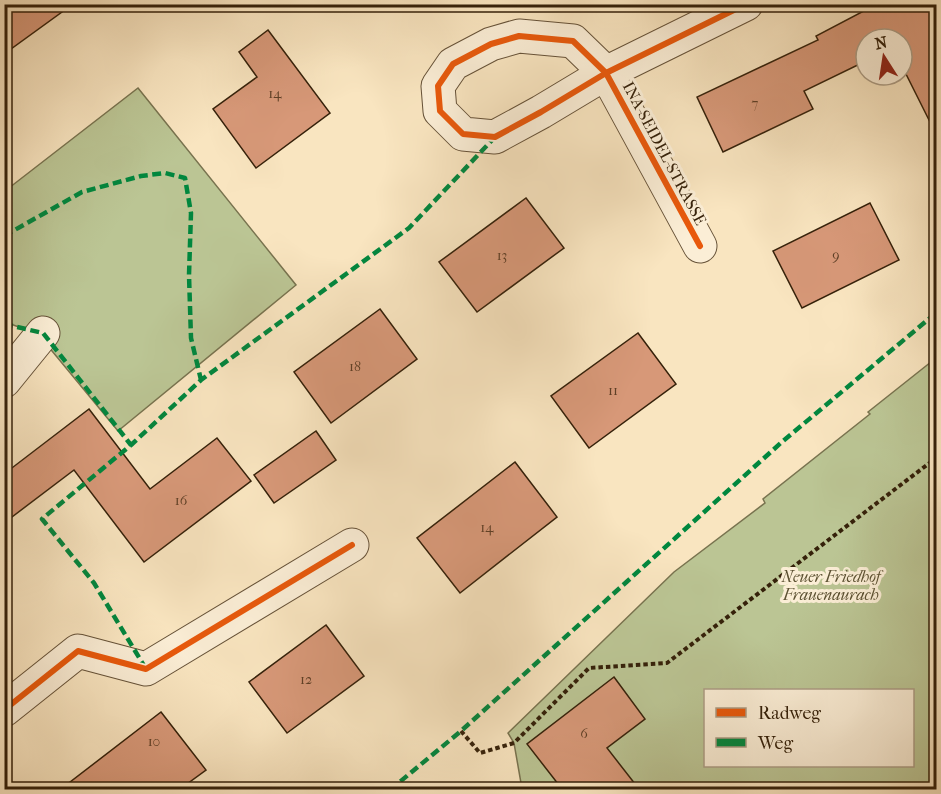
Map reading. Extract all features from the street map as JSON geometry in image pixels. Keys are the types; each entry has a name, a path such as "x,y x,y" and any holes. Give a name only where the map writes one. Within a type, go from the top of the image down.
{"street":[{"name":"INA-SEIDEL-STRASSE","path":"700,246 606,73 573,40 519,36 491,44 453,64 438,86 440,111 463,134 495,137 606,73 746,4"},
{"path":"4,381 43,333"},
{"path":"4,710 78,651 146,669 352,545"}],"path":[{"path":"461,731 480,753 514,743 589,668 667,663 936,458"}],"green space":[{"path":"138,88 296,285 118,431 38,334 5,322 5,191"},
{"name":"Neuer Friedhof Frauenaurach","path":"936,358 936,789 513,789 521,783 514,743 508,733 674,572 765,503 763,499 870,414 868,412"}],"building":[{"path":"4,4 73,4 4,54"},
{"path":"877,4 936,4 936,134 912,87 914,27 854,27 854,67 804,91 813,109 723,152 697,97 818,40 816,36"},
{"path":"268,30 330,113 256,168 213,109 257,77 239,52"},
{"path":"526,198 564,248 477,312 439,262"},
{"path":"870,203 899,260 802,308 773,251"},
{"path":"380,309 417,359 331,423 294,372"},
{"path":"638,333 676,384 589,448 551,396"},
{"path":"89,409 150,489 217,438 251,481 144,562 74,470 4,523 4,474"},
{"path":"316,431 336,460 274,503 254,475"},
{"path":"515,462 557,517 460,593 417,538"},
{"path":"326,625 364,676 287,733 249,682"},
{"path":"614,677 645,719 607,748 639,789 562,789 527,744"},
{"path":"161,712 206,770 180,789 61,789"}],"marked path":[{"path":"146,669 94,583 42,519 131,445 201,380 409,228 495,137"},
{"path":"4,236 82,192 141,176 165,173 185,178 191,213 189,275 191,338 201,380"},
{"path":"390,790 461,731 783,441 936,313"},
{"path":"4,324 43,333 131,445"}],"cycle path":[{"path":"700,246 606,73 495,137 463,134 440,111 438,86 453,64 491,44 519,36 573,41 606,73 746,4"},
{"path":"4,710 78,651 146,669 352,545"}]}
